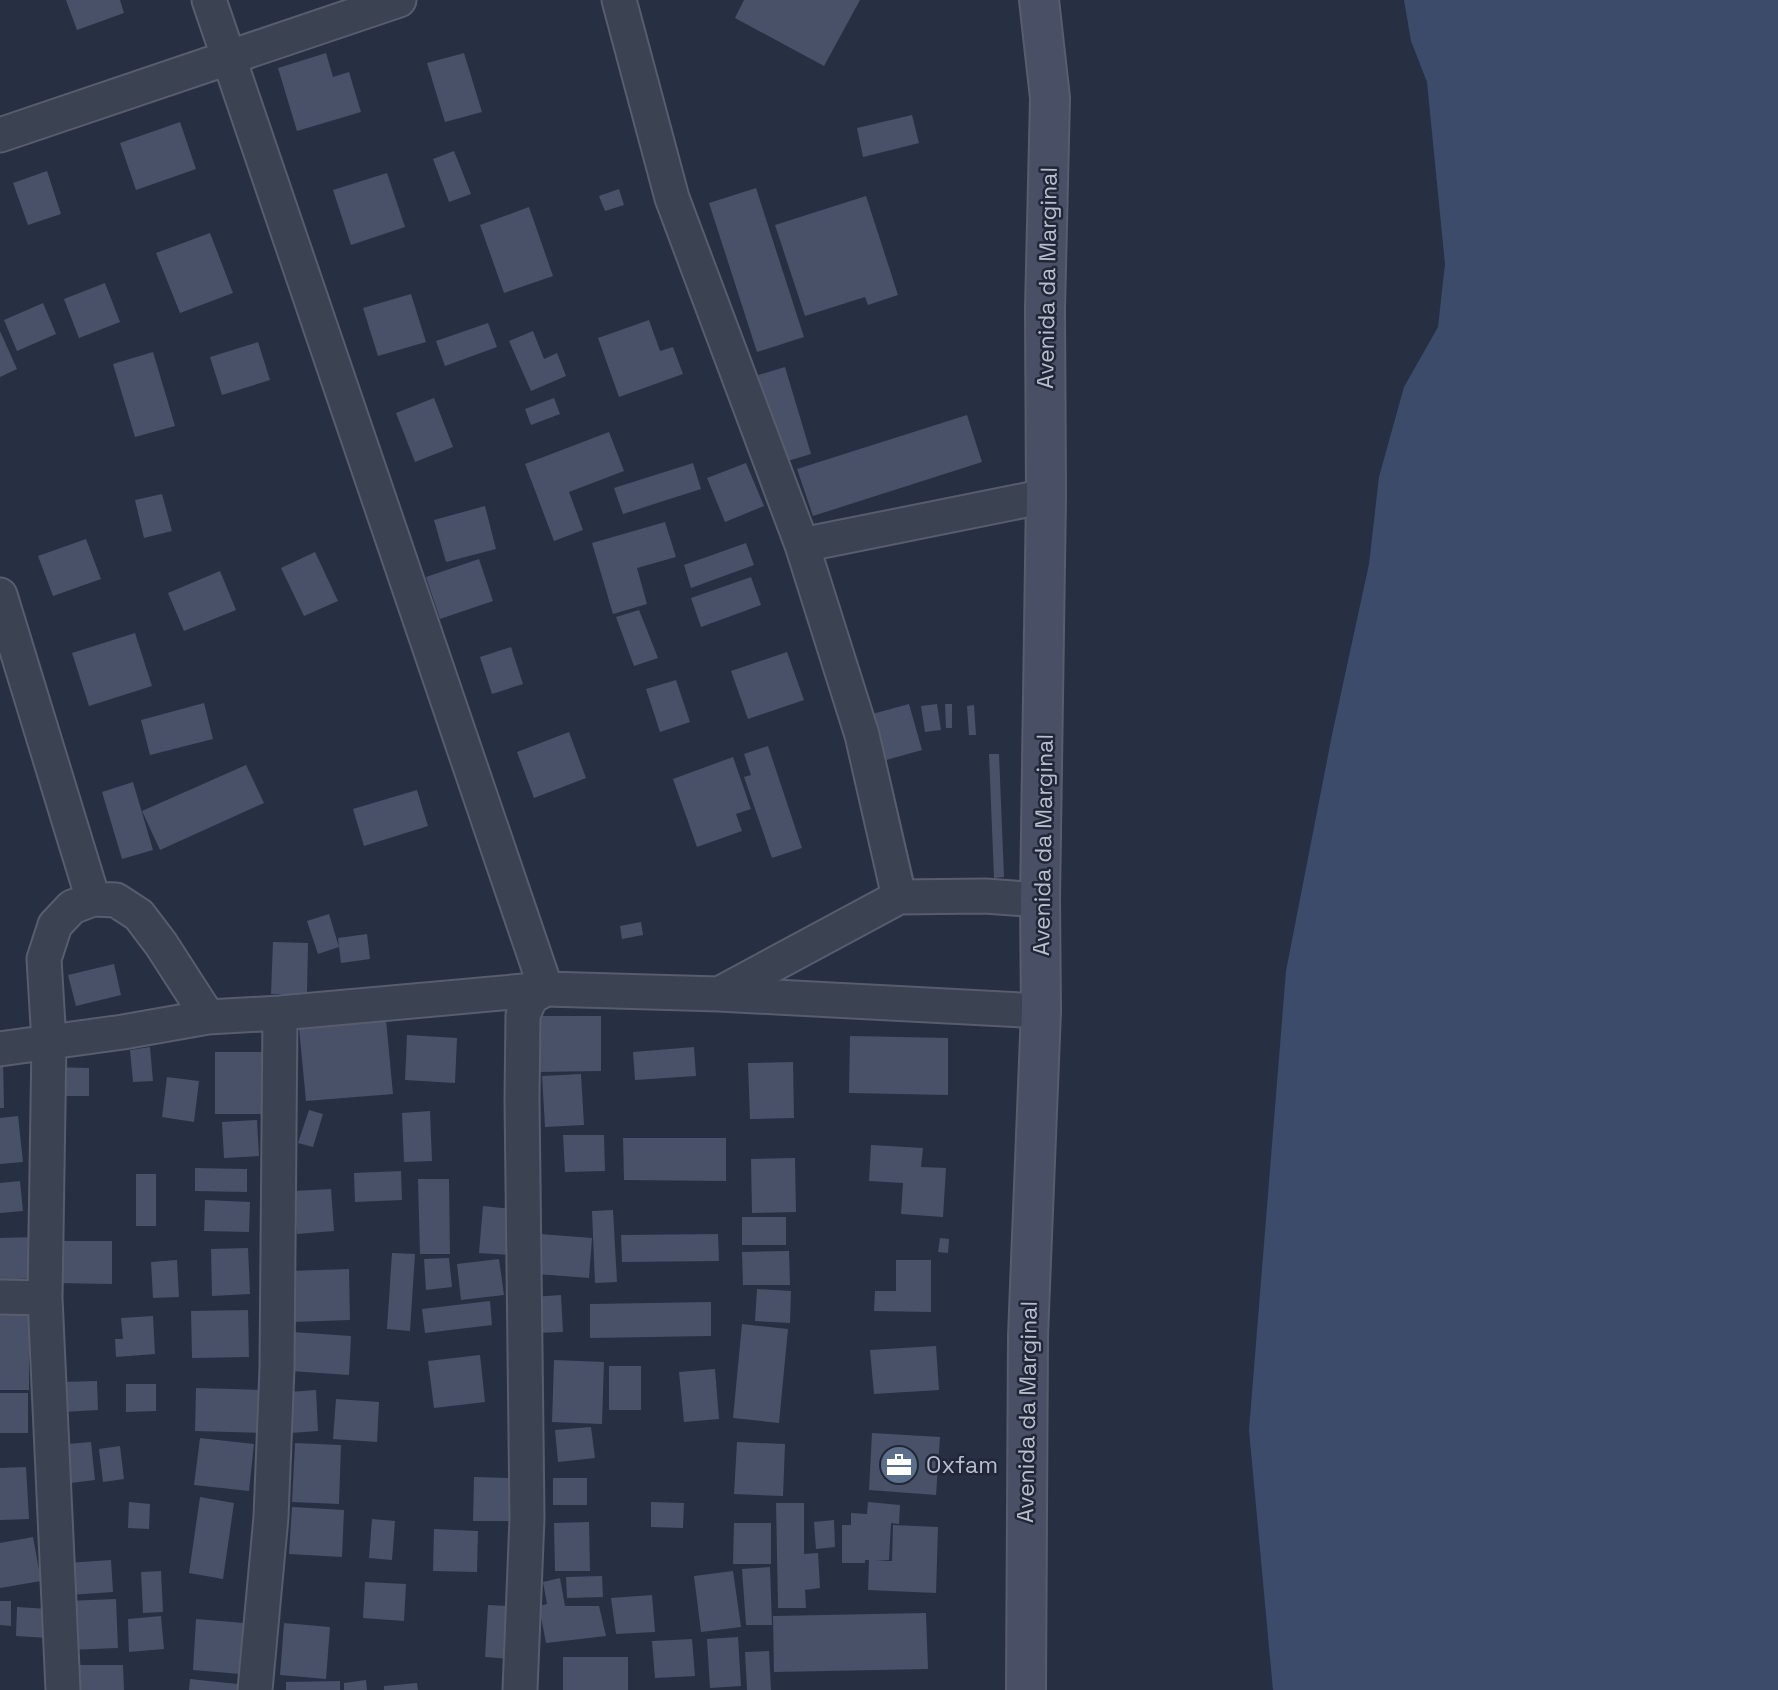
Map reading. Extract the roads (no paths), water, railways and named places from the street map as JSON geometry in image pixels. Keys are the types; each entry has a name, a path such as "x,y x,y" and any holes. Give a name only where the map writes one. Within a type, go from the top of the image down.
{"street":[{"path":"209,0 546,989"},
{"path":"0,135 399,0"},
{"path":"619,0 672,198 802,545 862,735 899,897"},
{"name":"Avenida da Marginal","path":"1026,1690 1028,1336 1041,1011 1045,309 1050,98 1039,0"},
{"path":"802,545 1046,496"},
{"path":"0,595 93,899"},
{"path":"719,995 899,897 1040,900"},
{"path":"63,1690 45,1298 49,1042 44,959 55,925 72,907 93,899 116,900 139,915 208,1017"},
{"path":"520,1690 527,1518 523,1015 531,997 546,989"},
{"path":"0,1049 208,1017 546,989 1041,1011"},
{"path":"255,1690 271,1517 277,1368 280,1013"},
{"path":"0,1297 45,1298"}],"water":[{"path":"1404,0 1778,0 1778,1690 1273,1690 1249,1430 1286,971 1369,564 1379,477 1404,387 1438,327 1445,264 1427,82 1411,41"}],"place":[{"name":"Oxfam","path":"899,1465"}]}
